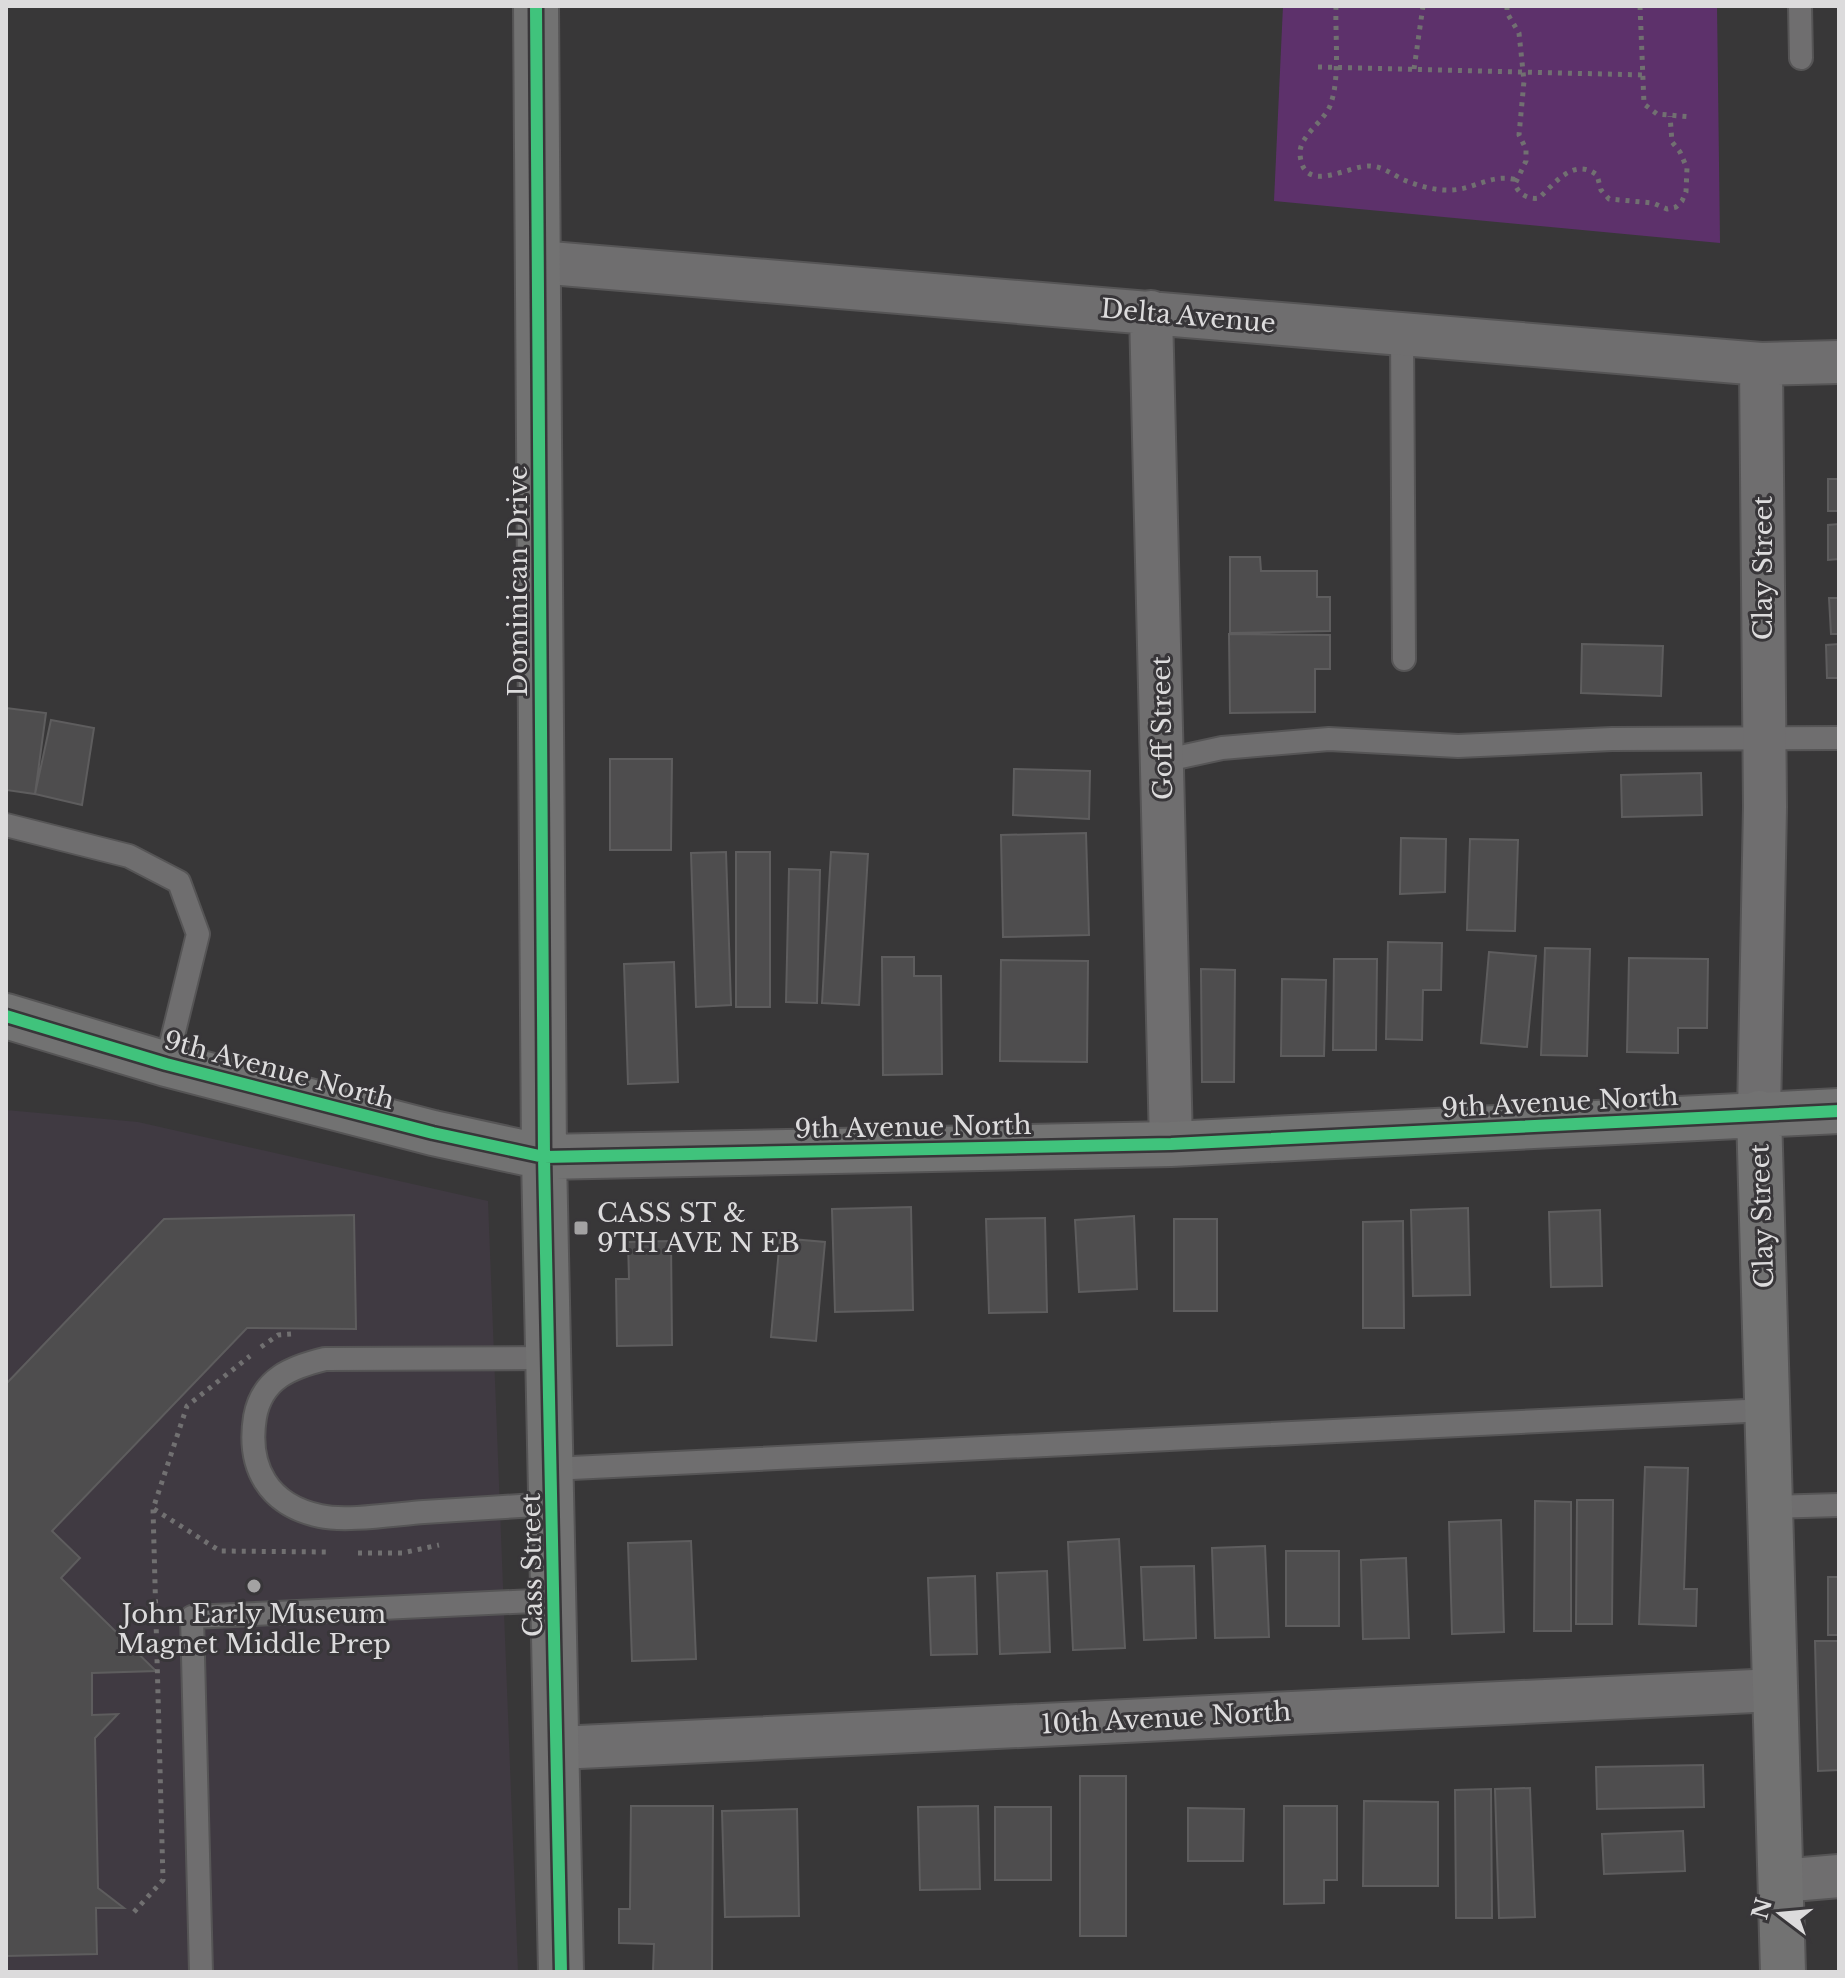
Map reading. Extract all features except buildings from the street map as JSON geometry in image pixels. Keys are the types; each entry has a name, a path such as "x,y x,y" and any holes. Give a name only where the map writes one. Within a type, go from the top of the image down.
{"street":[{"name":"Dominican Drive","path":"536,6 544,1157"},
{"name":"Delta Avenue","path":"538,262 1761,364 1839,362"},
{"name":"Goff Street","path":"1151,312 1171,1144"},
{"name":"Clay Street","path":"1761,364 1764,740 1759,1113 1783,1972"},
{"name":"9th Avenue North","path":"6,1016 166,1064 433,1133 544,1157 1171,1144 1839,1111"},
{"name":"Cass Street","path":"544,1157 561,1972"},
{"name":"10th Avenue North","path":"558,1748 1775,1690"},
{"path":"1780,1881 1839,1876"}],"lane":[{"path":"1800,6 1801,58"},
{"path":"1402,334 1404,659"},
{"path":"1162,761 1222,748 1329,739 1458,746 1612,739 1839,738"},
{"path":"6,825 129,856 179,882 198,934 166,1064"},
{"path":"549,1358 325,1359 293,1367 271,1383 257,1407 252,1440 258,1471 276,1496 321,1516 552,1486 1767,1410"},
{"path":"1770,1507 1839,1505"},
{"path":"201,1972 192,1617 555,1600"}],"path":[{"path":"1336,6 1335,86 1329,111 1301,147 1303,165 1312,175 1326,177 1358,167 1374,166 1425,187 1450,191 1497,178 1517,180"},
{"path":"1414,69 1423,6"},
{"path":"1507,6 1507,13 1519,33 1523,72 1519,135 1527,154 1515,184 1518,190 1537,199 1568,171 1586,169 1597,175 1606,198 1615,202 1653,203 1672,209 1685,197 1687,168 1672,142 1670,116"},
{"path":"1640,6 1643,99 1647,108 1657,114 1692,117"},
{"path":"1318,67 1644,75"},
{"path":"134,1912 163,1880 153,1509 187,1406 278,1335 293,1334"}],"shaded area":[{"path":"1283,6 1717,6 1720,243 1274,201"},
{"name":"John Early Museum Magnet Middle Prep","path":"6,1110 138,1122 488,1201 518,1972 6,1972"}],"cycle path":[{"path":"536,6 544,1157 561,1972"},
{"path":"6,1016 166,1064 433,1133 544,1157 1171,1144 1839,1111"}],"place":[{"name":"CASS ST & 9TH AVE N EB","path":"581,1228"},
{"name":"John Early Museum Magnet Middle Prep","path":"254,1586"}]}
